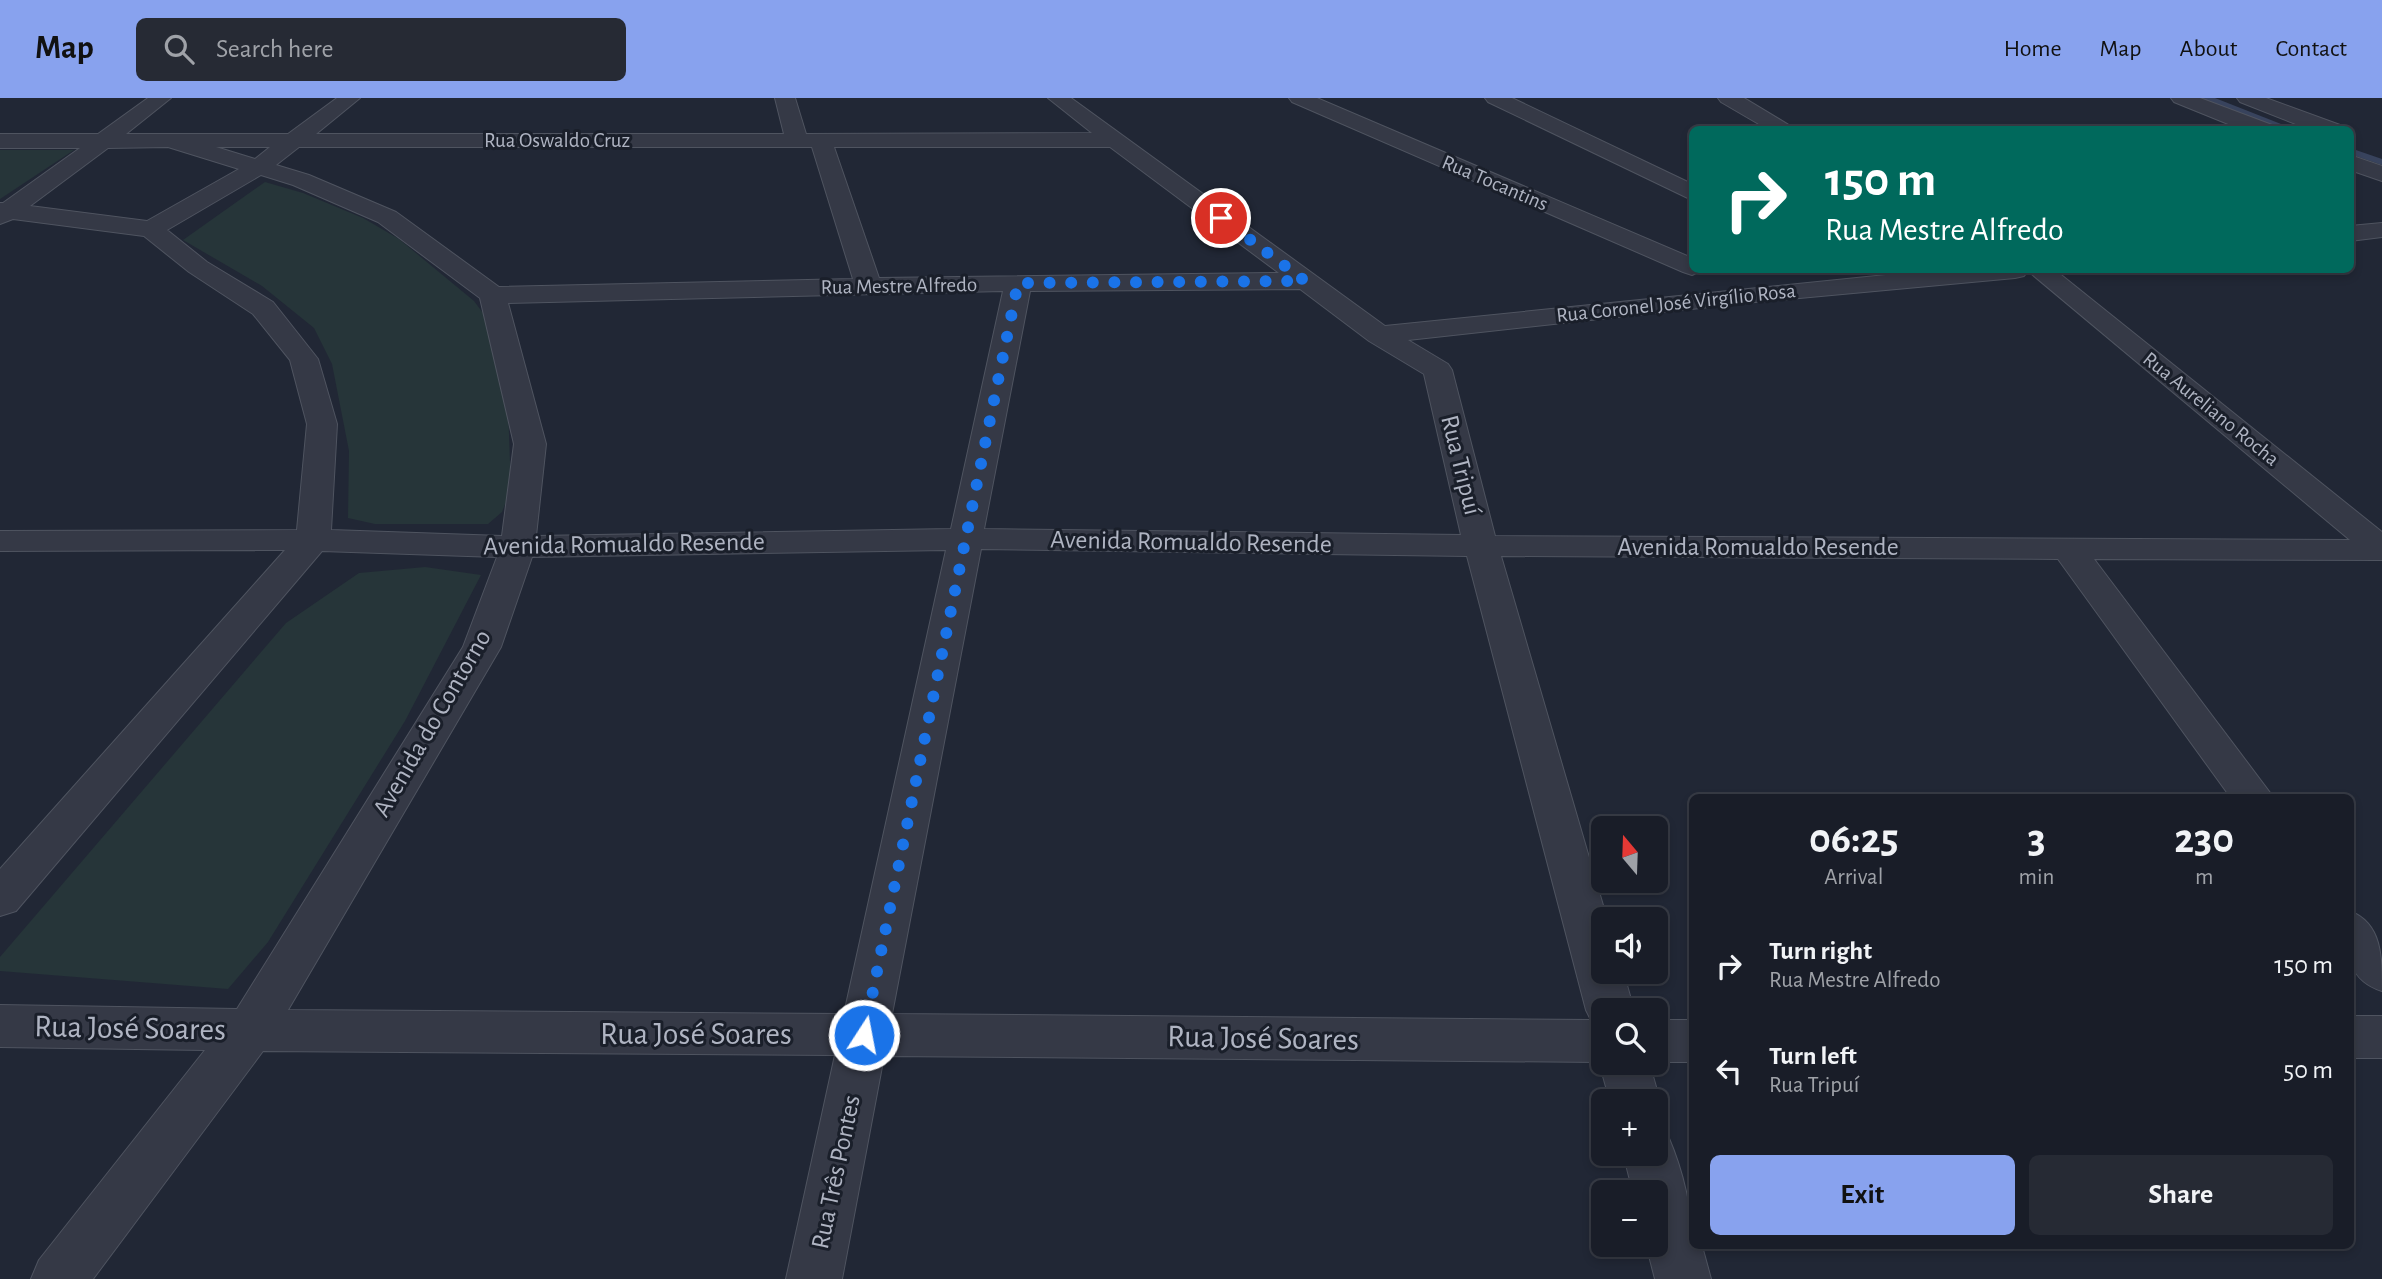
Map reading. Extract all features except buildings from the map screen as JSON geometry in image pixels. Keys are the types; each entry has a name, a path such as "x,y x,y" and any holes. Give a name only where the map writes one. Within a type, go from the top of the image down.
{"street":[{"path":"3,212 161,98"},
{"path":"151,229 260,166 350,98"},
{"path":"785,98 796,139"},
{"name":"Rua Tripuí","path":"1058,98 1379,335 1438,370 1481,546 1607,998"},
{"name":"Rua Tocantins","path":"1298,98 1689,266"},
{"path":"1495,98 1689,191"},
{"path":"1728,98 1779,126"},
{"path":"2181,98 2254,126"},
{"path":"2247,98 2321,126"},
{"path":"167,140 301,180 387,218 492,295"},
{"path":"821,140 869,288"},
{"name":"Rua Oswaldo Cruz","path":"0,141 1115,140"},
{"path":"301,180 319,159 359,141"},
{"path":"2354,164 2382,174"},
{"path":"0,899 313,540 322,424 304,359 263,308 198,267 151,229 3,212"},
{"path":"2354,234 2382,230"},
{"path":"1705,273 1755,294"},
{"path":"1860,273 1879,282"},
{"name":"Rua Coronel José Virgílio Rosa","path":"1379,335 1755,294 1981,273"},
{"name":"Rua Aureliano Rocha","path":"2043,273 2382,549"},
{"name":"Rua Mestre Alfredo","path":"492,295 1018,283 1305,281"},
{"name":"Rua Três Pontes","path":"814,1279 1018,283"},
{"name":"Avenida do Contorno","path":"59,1279 250,1030 482,647 518,547 530,443 492,295"},
{"name":"Avenida Romualdo Resende","path":"0,541 313,540 518,547 966,539 1481,546 2382,549"},
{"path":"2068,548 2250,794"},
{"path":"2354,934 2382,972"},
{"name":"Rua José Soares","path":"0,1026 1591,1041"},
{"path":"2354,1037 2382,1037"},
{"path":"1668,1041 1689,1041"},
{"path":"1653,1166 1683,1279"}],"shaded area":[{"path":"0,150 74,150 0,199"},
{"path":"265,182 303,193 363,218 399,239 474,301 489,321 507,380 511,489 502,512 488,524 375,524 348,518 349,451 332,364 314,328 262,286 183,240"},
{"path":"425,567 481,575 405,721 268,942 228,989 0,971 0,957 286,623 359,573"}],"waterway":[{"path":"2206,98 2280,126"},
{"path":"2354,152 2382,162"}],"route":[{"path":"864,1035 1018,283 1305,281 1221,218"}]}
